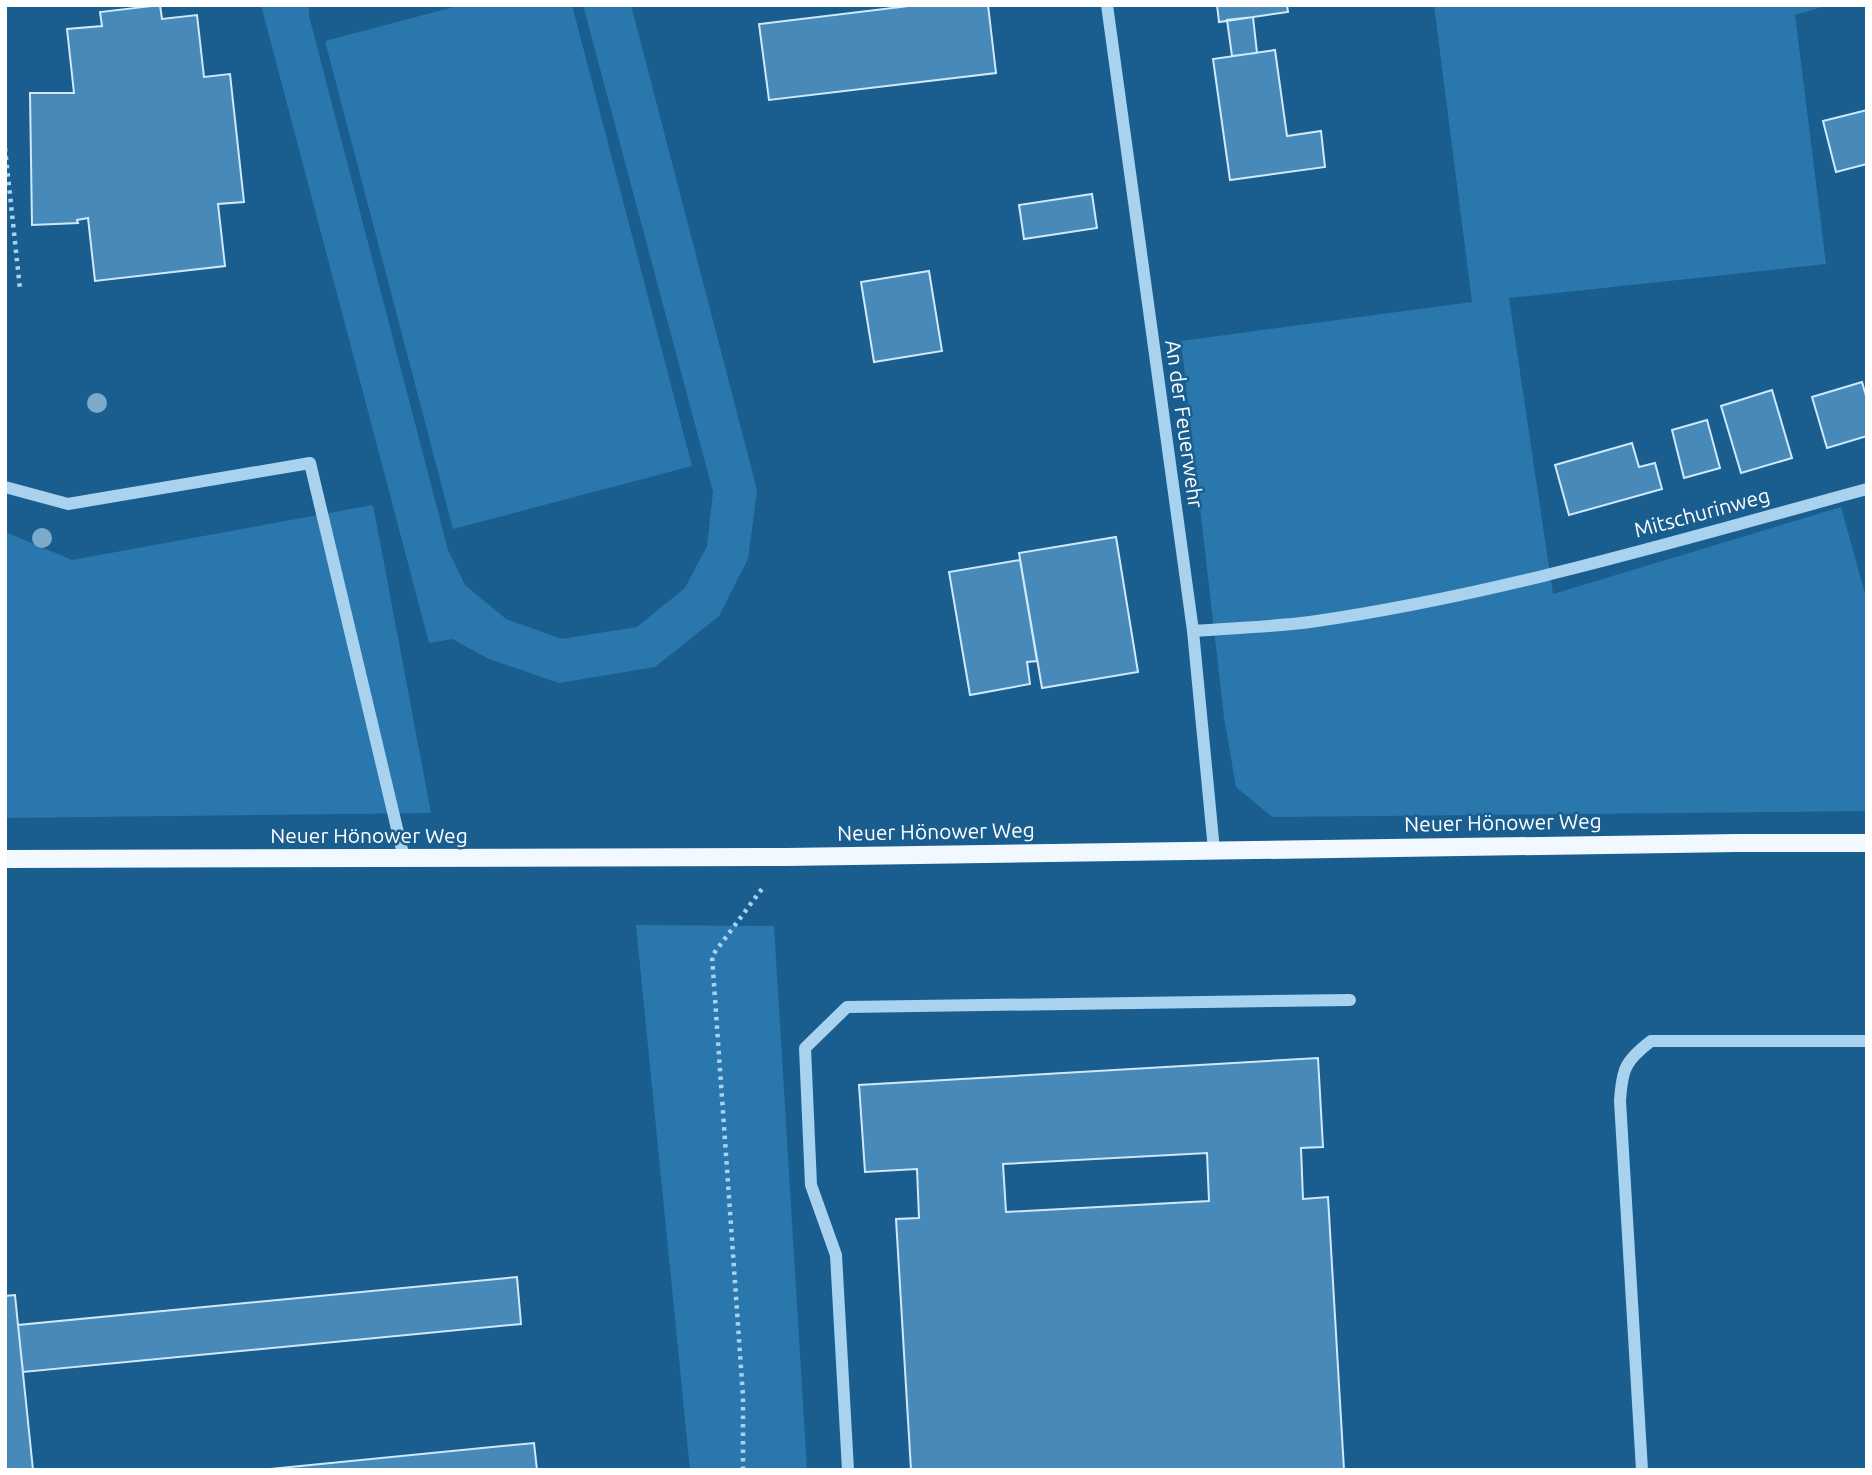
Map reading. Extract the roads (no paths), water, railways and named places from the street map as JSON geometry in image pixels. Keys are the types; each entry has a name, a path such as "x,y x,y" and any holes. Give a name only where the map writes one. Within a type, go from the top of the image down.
{"main road":[{"name":"Neuer Hönower Weg","path":"5,859 786,857 1867,843"}],"street":[{"name":"An der Feuerwehr","path":"1107,5 1193,631 1214,850"},
{"path":"5,487 68,504 310,463 404,858"},
{"name":"Mitschurinweg","path":"1193,631 1321,620 1387,609 1548,575 1867,489"},
{"path":"848,1470 835,1255 811,1185 805,1048 847,1007 1350,1000"},
{"path":"1642,1470 1620,1101 1621,1077 1630,1058 1651,1041 1710,1039 1866,1044"}]}
